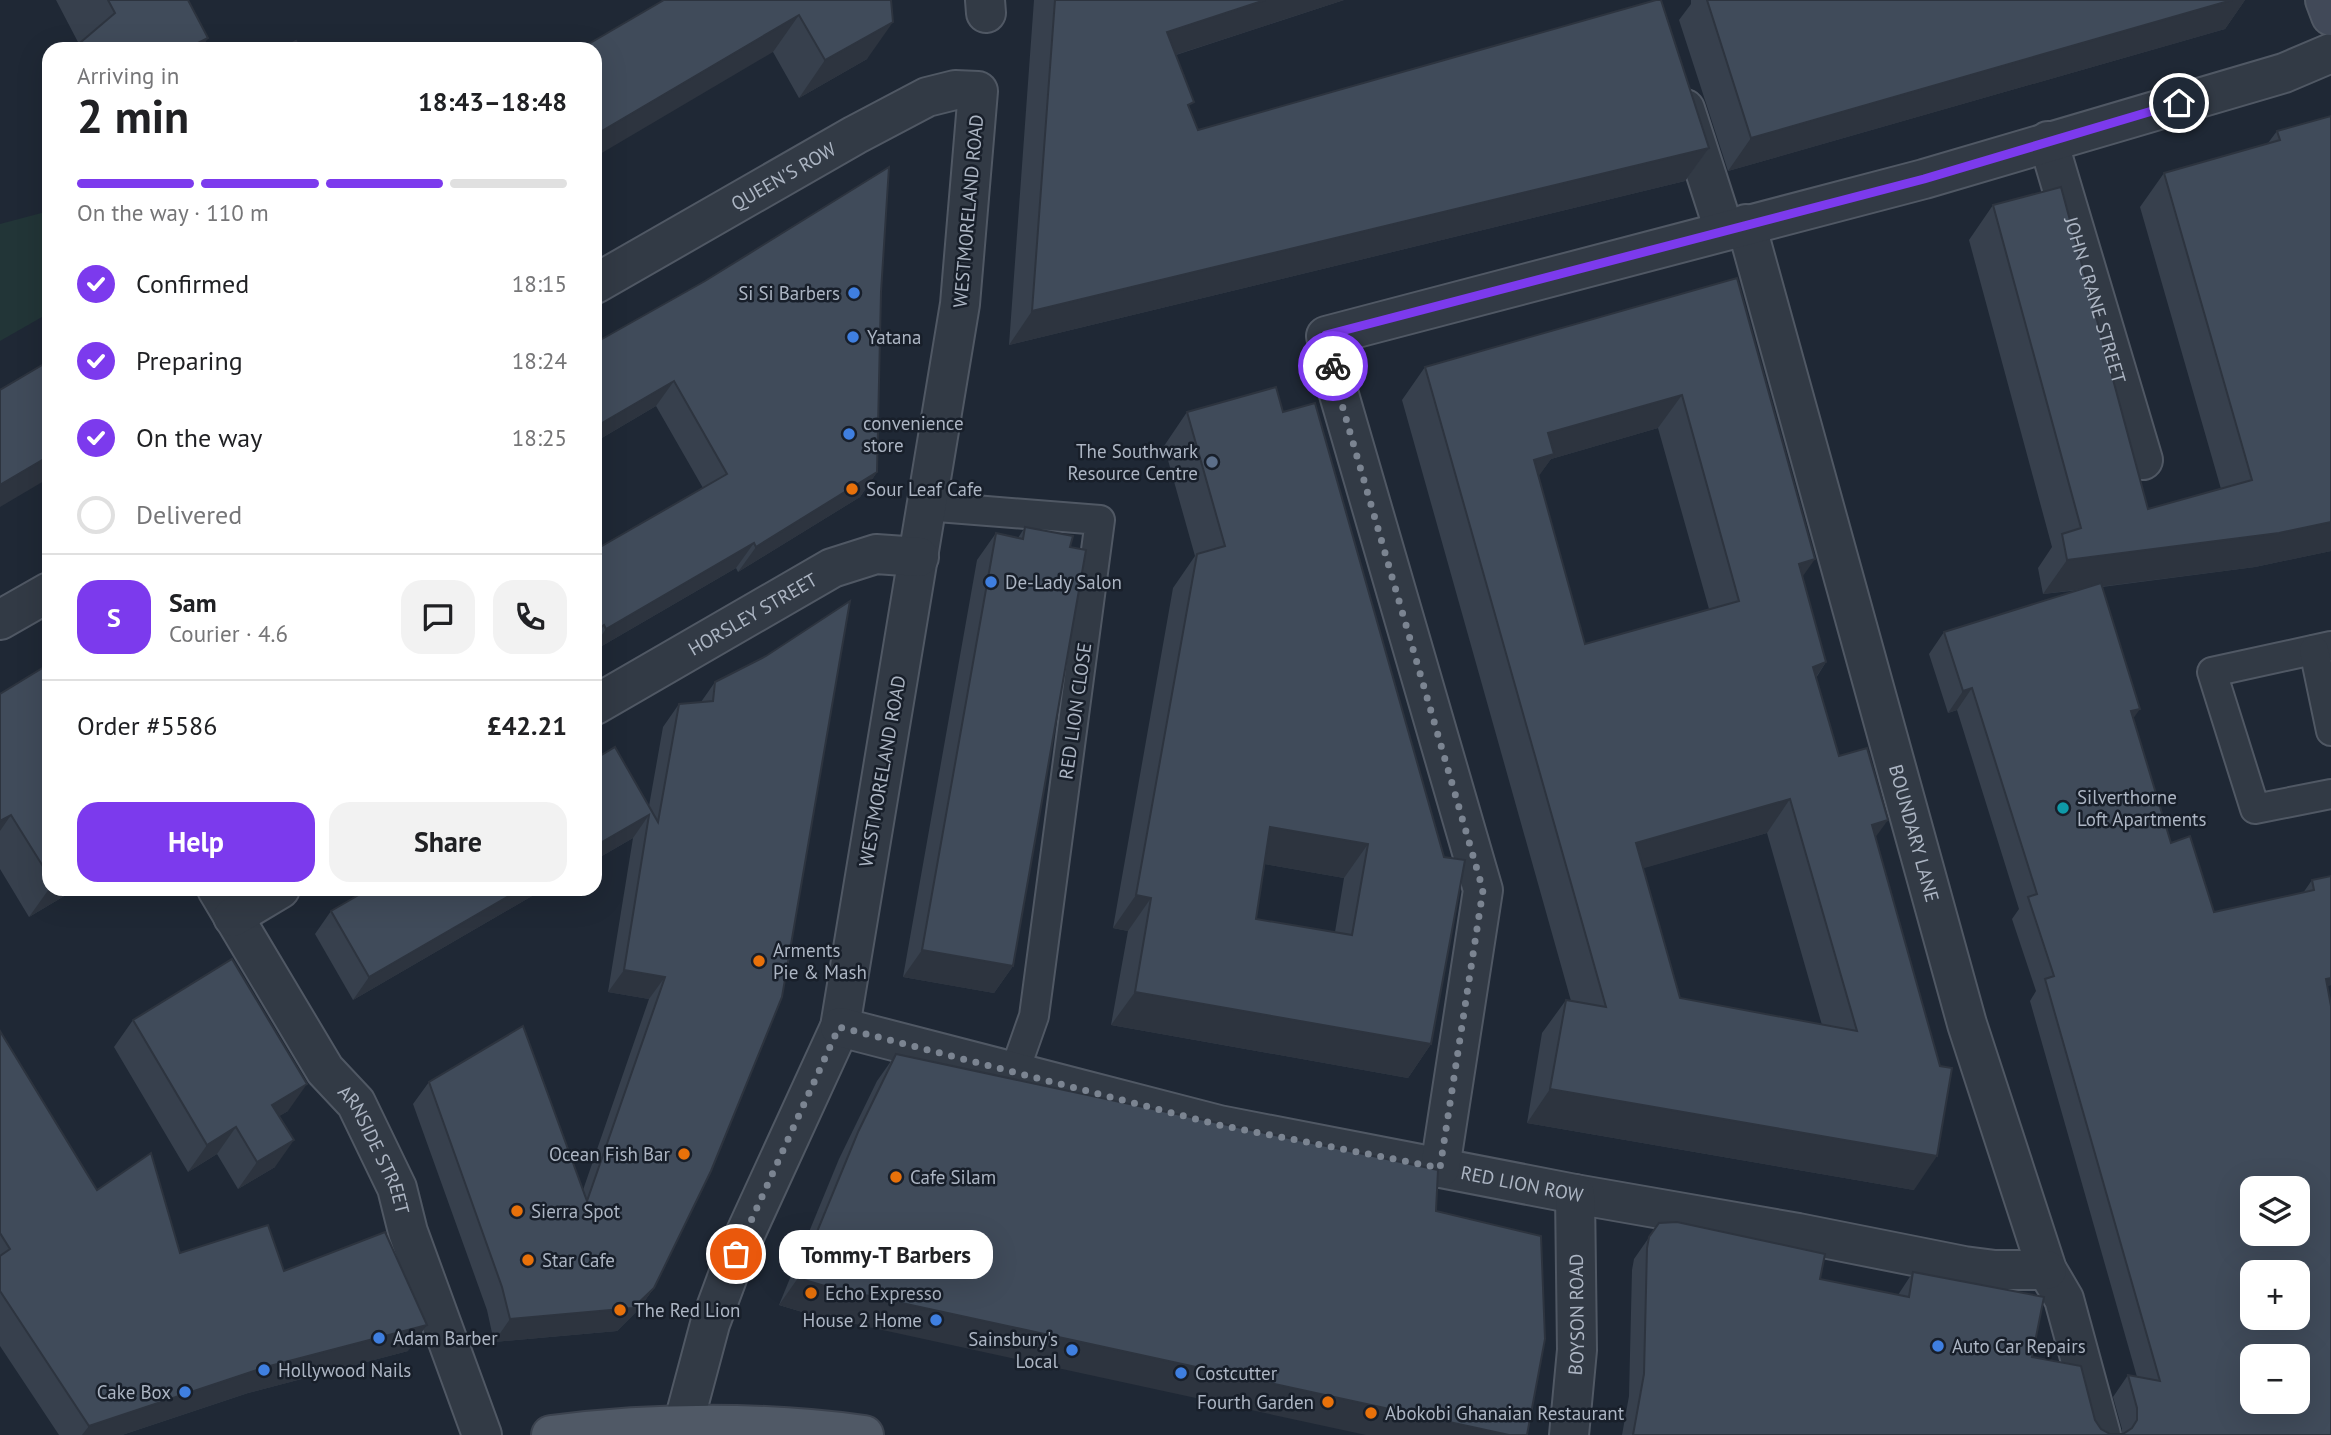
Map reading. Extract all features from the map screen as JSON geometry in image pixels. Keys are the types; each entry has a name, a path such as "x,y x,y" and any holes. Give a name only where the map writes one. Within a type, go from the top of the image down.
{"main road":[{"path":"2325,0 2331,16"},
{"path":"551,1435 683,1425 776,1427 864,1435"}],"street":[{"path":"1440,1168 1483,890 1338,391 1326,335 1924,179 2284,73 2331,53"},
{"name":"BOUNDARY LANE","path":"1675,77 1735,227 1967,1024 2046,1270 2064,1299 2101,1435"},
{"name":"QUEEN'S ROW","path":"602,281 855,135 927,97 955,90 978,91"},
{"name":"WESTMORELAND ROAD","path":"683,1425 710,1324 736,1254 839,1027 960,304 978,91"},
{"name":"JOHN CRANE STREET","path":"2048,141 2143,460"},
{"name":"HORSLEY STREET","path":"602,701 832,568 876,554 919,557"},
{"path":"0,620 42,603"},
{"path":"225,903 252,896"},
{"name":"ARNSIDE STREET","path":"225,903 325,1070 356,1102 397,1188 408,1231 482,1435"},
{"name":"RED LION ROW","path":"839,1027 1219,1125 1965,1266 1995,1270 2046,1270"},
{"name":"BOYSON ROAD","path":"1569,1435 1577,1350 1575,1194"}],"lane":[{"name":"RED LION CLOSE","path":"925,506 1100,520 1034,1016 1014,1073"},
{"path":"2331,731 2322,648 2212,673 2255,809 2331,794"}],"shaded area":[{"path":"42,213 42,317 0,341 0,224"}],"building":[{"path":"108,0 188,0 208,38 200,42 81,42 115,13"},
{"path":"664,0 891,0 893,22 825,60 799,15 602,131 602,42 592,42"},
{"path":"1055,0 1265,0 1167,32 1194,102 1188,105 1198,130 1661,0 1709,148 1032,311"},
{"path":"1707,0 2232,0 1751,138"},
{"path":"2331,116 2331,522 2279,533 2067,560 2062,534 2081,528 1993,205 2061,187 2148,509 2252,480 2164,173 2280,140 2277,131"},
{"path":"889,167 881,292 877,472 756,547 754,543 606,629 604,625 602,626 602,546 727,474 674,381 602,423 602,339 705,281"},
{"path":"1737,278 1815,559 1799,564 1826,662 1813,667 1839,756 1867,748 1888,820 1872,825 1940,1066 1952,1068 1937,1156 1550,1089 1566,1000 1606,1007 1425,367","holes":["1682,395 1739,601 1585,644 1534,460 1554,454 1548,433","1790,799 1857,1031 1680,998 1636,843"]},
{"path":"42,365 42,460 0,485 0,390"},
{"path":"1276,387 1283,412 1315,403 1444,857 1465,860 1431,1044 1135,992 1151,898 1136,895 1197,554 1225,546 1187,412","holes":["1270,827 1368,844 1352,935 1256,919"]},
{"path":"1025,527 1073,536 1070,547 1086,550 1013,966 922,950 996,533 1023,539"},
{"path":"2101,583 2140,709 2131,711 2171,843 2190,836 2214,912 2314,890 2312,880 2331,876 2331,978 2326,979 2331,1006 2331,1435 1633,1435 1644,1374 1647,1248 1649,1237 1659,1223 1677,1222 1825,1254 1820,1279 1909,1297 1913,1272 2044,1297 2032,1357 2081,1366 2095,1420 2101,1429 2110,1434 2123,1434 2132,1428 2137,1420 2137,1408 2128,1375 2160,1381 2045,979 2054,976 2028,897 2037,894 1972,688 1963,691 1944,632"},
{"path":"850,601 782,997 711,1171 654,1288 633,1308 510,1319 502,1287 429,1082 523,1026 587,1201 665,977 624,970 649,815 602,842 602,755 615,747 658,822 679,704 713,701 715,682 766,656"},
{"path":"42,668 42,865 11,815 0,821 0,694"},
{"path":"357,896 509,896 369,977 331,911"},
{"path":"232,959 307,1084 272,1105 294,1140 257,1162 236,1127 207,1145 133,1020"},
{"path":"0,1031 97,1190 151,1153 180,1253 268,1225 284,1271 385,1232 427,1325 266,1367 89,1426 0,1291 0,1256 10,1249 0,1233"},
{"path":"896,1054 1438,1170 1436,1211 1541,1236 1545,1339 1527,1435 1509,1435 828,1287 798,1278 858,1132"}],"way so far":[{"path":"736,1254 839,1027 1219,1125 1440,1168 1483,890 1333,366"}],"place":[{"name":"Si Si Barbers","path":"854,293"},
{"name":"Yatana","path":"853,337"},
{"name":"convenience store","path":"849,434"},
{"name":"The Southwark Resource Centre","path":"1212,462"},
{"name":"Sour Leaf Cafe","path":"852,489"},
{"name":"De-Lady Salon","path":"991,582"},
{"name":"Silverthorne Loft Apartments","path":"2063,808"},
{"name":"Arments Pie & Mash","path":"759,961"},
{"name":"Ocean Fish Bar","path":"684,1154"},
{"name":"Cafe Silam","path":"896,1177"},
{"name":"Sierra Spot","path":"517,1211"},
{"name":"Tommy-T Barbers","path":"736,1254"},
{"name":"Star Cafe","path":"528,1260"},
{"name":"Echo Expresso","path":"811,1293"},
{"name":"The Red Lion","path":"620,1310"},
{"name":"House 2 Home","path":"936,1320"},
{"name":"Adam Barber","path":"379,1338"},
{"name":"Auto Car Repairs","path":"1938,1346"},
{"name":"Sainsbury's Local","path":"1072,1350"},
{"name":"Hollywood Nails","path":"264,1370"},
{"name":"Costcutter","path":"1181,1373"},
{"name":"Cake Box","path":"185,1392"},
{"name":"Fourth Garden","path":"1328,1402"},
{"name":"Abokobi Ghanaian Restaurant","path":"1371,1413"}],"route":[{"path":"1333,366 1326,335 1924,179 2179,103"}]}
